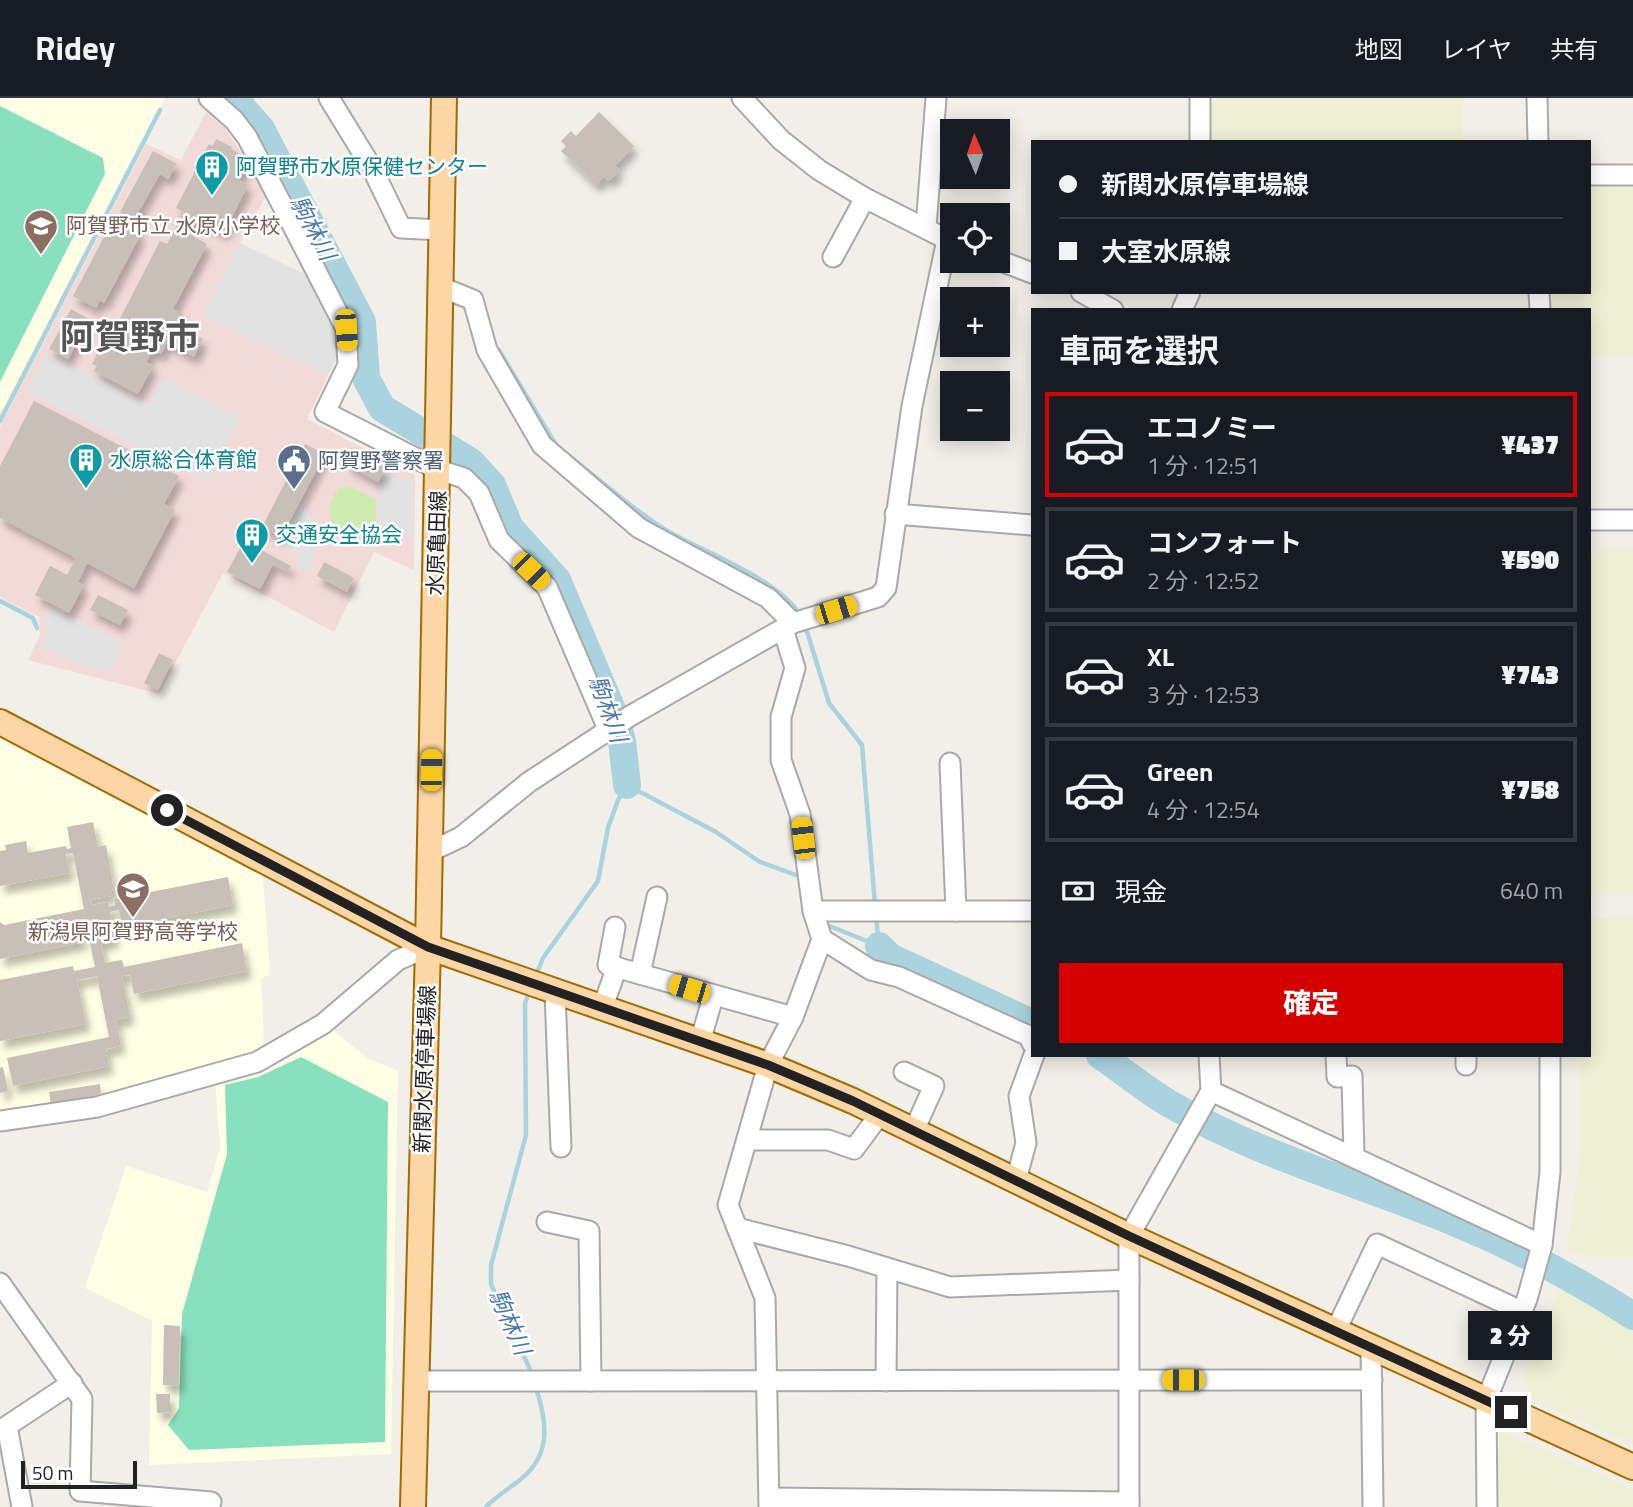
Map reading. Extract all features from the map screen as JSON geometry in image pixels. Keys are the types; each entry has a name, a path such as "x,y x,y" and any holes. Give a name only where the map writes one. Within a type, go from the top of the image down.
{"main road":[{"name":"水原亀田線","path":"428,947 444,98"},
{"path":"0,722 428,947 768,1065 914,1130 1129,1236 1633,1467"},
{"name":"新関水原停車場線","path":"413,1507 428,947"}],"street":[{"path":"209,98 234,120 247,137 346,330 348,365 325,412 439,464 464,478 479,493 499,540 547,587 608,729"},
{"path":"329,98 372,168 401,228 442,230"},
{"path":"742,98 781,140 819,170 865,198 940,236"},
{"path":"926,227 936,98"},
{"path":"1200,98 1200,140"},
{"path":"1537,98 1538,140"},
{"path":"1591,175 1633,175"},
{"path":"833,257 865,198"},
{"path":"1010,265 1031,273"},
{"path":"429,852 461,837 529,782 630,716 788,626 878,597 886,588 912,407 942,273"},
{"path":"441,287 473,300 487,350 542,445 639,528 768,598 788,626 794,667 781,717 780,760 800,814 813,911 822,939 793,1017 768,1065 728,1205 765,1298 769,1502 1129,1504 1129,1236 1211,1091 1209,1057"},
{"path":"1085,294 1109,308"},
{"path":"895,514 1031,525"},
{"path":"1591,520 1633,520"},
{"path":"950,764 956,911"},
{"path":"640,974 657,897"},
{"path":"813,911 1031,911"},
{"path":"615,927 608,965 713,997 793,1017"},
{"path":"822,939 871,970 900,977 1029,1036 1031,1041"},
{"path":"0,1121 97,1107 257,1062 323,1024 398,960 428,947"},
{"path":"602,1009 617,967"},
{"path":"555,993 561,1147"},
{"path":"699,1042 713,997"},
{"path":"1016,1180 1026,1143 1019,1096 1033,1057"},
{"path":"1336,1057 1337,1077 1352,1076 1354,1157"},
{"path":"1487,1507 1486,1401 1521,1311 1542,1245 1550,1172 1549,1057"},
{"path":"904,1072 934,1086 914,1130"},
{"path":"1211,1091 1542,1245"},
{"path":"747,1140 828,1140 854,1149 880,1114"},
{"path":"547,1222 589,1231 591,1381"},
{"path":"737,1228 950,1287 1129,1280"},
{"path":"1336,1330 1377,1244 1521,1311"},
{"path":"886,1381 887,1268"},
{"path":"0,1283 7,1311 72,1383 82,1399 80,1491 211,1502 209,1507"},
{"path":"1371,1347 1373,1507"},
{"path":"417,1381 1372,1380"},
{"path":"22,1507 9,1487 7,1426 72,1383"}],"shaded area":[{"name":"阿賀野市立 水原小学校","path":"0,98 165,98 0,415"},
{"path":"1209,98 1463,98 1463,140 1208,140"},
{"path":"206,112 226,129 267,194 240,243 313,278 339,352 307,419 415,475 414,570 374,552 334,632 223,573 159,694 28,660 40,635 39,617 0,597 0,427 146,144 181,160"},
{"path":"1633,182 1633,355 1591,358 1591,308 1550,308 1550,294 1591,294 1591,183"},
{"path":"240,243 313,278 337,336 339,352 328,375 203,316"},
{"path":"46,353 149,404 163,378 239,417 207,482 27,391"},
{"path":"386,473 414,481 413,539 377,531 379,484"},
{"path":"299,505 313,512 308,524 325,533 307,572 296,567 301,555 280,545"},
{"path":"1602,547 1633,549 1633,895 1591,895 1591,560"},
{"path":"52,607 123,642 109,674 41,647 47,629 44,623"},
{"name":"新潟県阿賀野高等学校","path":"0,730 262,865 270,973 261,980 264,1041 258,1054 153,1089 0,1117"},
{"path":"1633,917 1633,1257 1595,1257 1567,1249 1579,1162 1580,1057 1591,1057 1591,918"},
{"path":"332,1029 367,1058 398,1071 391,1454 149,1465 152,1321 85,1288 126,1166 207,1192 220,1148 215,1080 249,1074"},
{"path":"1561,1285 1633,1330 1633,1444 1534,1401 1522,1378"},
{"path":"1499,1431 1633,1489 1633,1507 1499,1507"}],"green space":[{"path":"0,106 103,158 105,174 0,382"},
{"path":"350,487 376,499 376,520 355,528 332,523 330,508 334,496 339,488"},
{"path":"301,1057 388,1102 385,1442 189,1450 168,1425 179,1408 182,1314 227,1154 225,1085 258,1077"}],"building":[{"path":"599,112 634,146 615,166 620,170 609,181 604,177 596,185 561,151 566,146 561,141 571,131 576,136"},
{"path":"216,139 232,147 231,149 238,153 236,157 247,163 239,180 248,185 224,233 198,219 194,226 187,222 184,228 207,244 173,309 183,314 177,325 203,339 194,357 167,343 161,354 153,350 146,362 153,366 138,394 94,371 97,366 92,364 104,340 108,342 160,241 167,244 184,212 176,208 209,144 213,146"},
{"path":"153,151 177,164 168,179 160,174 134,220 120,212"},
{"path":"123,219 140,228 136,234 140,236 104,303 100,300 96,308 73,296 112,222 119,225"},
{"path":"71,309 89,319 68,359 49,349"},
{"name":"水原総合体育館","path":"34,401 179,476 164,504 175,510 134,588 87,563 78,582 84,585 69,613 35,595 50,566 67,575 76,558 0,518 0,466"},
{"name":"阿賀野警察署","path":"305,444 325,454 281,537 262,527"},
{"path":"353,451 386,468 378,482 346,464"},
{"name":"交通安全協会","path":"244,541 291,566 288,571 273,564 260,589 227,572"},
{"path":"324,562 354,578 347,592 317,576"},
{"path":"98,595 128,610 120,625 90,610"},
{"path":"159,653 173,660 158,690 144,683"},
{"path":"93,822 98,847 106,845 114,890 110,891 111,896 91,900 92,905 108,902 109,907 115,905 114,899 228,877 233,905 122,927 119,910 110,912 115,940 101,943 105,963 122,960 124,967 242,943 247,971 134,994 130,975 122,976 130,1017 116,1020 121,1046 106,1049 109,1066 13,1086 7,1058 109,1037 97,976 77,980 86,1024 0,1041 0,980 73,966 74,971 95,967 85,919 78,921 83,942 0,959 0,922 4,925 84,909 73,853 66,854 70,873 0,886 0,851 6,850 5,845 26,841 28,853 66,846 67,849 71,848 67,827"},
{"path":"3,1067 8,1091 0,1093 0,1068"},
{"path":"100,1084 101,1094 51,1106 49,1092"},
{"path":"164,1325 180,1326 179,1386 163,1385"},
{"path":"156,1394 170,1394 170,1412 157,1413"}],"waterway":[{"name":"駒林川","path":"234,98 261,129 362,322 366,378 382,408 471,462 492,485 510,528 557,580 613,712 622,741 627,785"},
{"path":"0,421 160,110"},
{"path":"499,350 556,445"},
{"path":"563,451 658,525 774,588 799,614"},
{"path":"0,601 33,618 37,628"},
{"path":"805,625 829,703 862,745 875,905"},
{"name":"駒林川","path":"536,975 543,958 598,881 608,828 618,800 627,785 716,832 760,862 804,878"},
{"path":"827,925 879,946 876,917"},
{"path":"879,946 890,957 1031,1023"},
{"name":"駒林川","path":"530,990 525,1003 526,1135 491,1265 491,1284 533,1376"},
{"path":"1103,1057 1161,1099 1204,1122 1274,1154 1477,1232 1546,1265 1633,1316"},
{"name":"駒林川","path":"486,1507 521,1479 538,1459 544,1425 536,1388"}],"place":[{"name":"阿賀野市水原保健センター","path":"212,197"},
{"name":"阿賀野市立 水原小学校","path":"41,256"},
{"name":"水原総合体育館","path":"86,490"},
{"name":"阿賀野警察署","path":"294,491"},
{"name":"交通安全協会","path":"252,565"},
{"name":"新潟県阿賀野高等学校","path":"133,919"}],"district":[{"name":"阿賀野市","path":"130,337"}],"route":[{"path":"167,810 428,947 768,1065 853,1101 1129,1236 1511,1412"}]}
